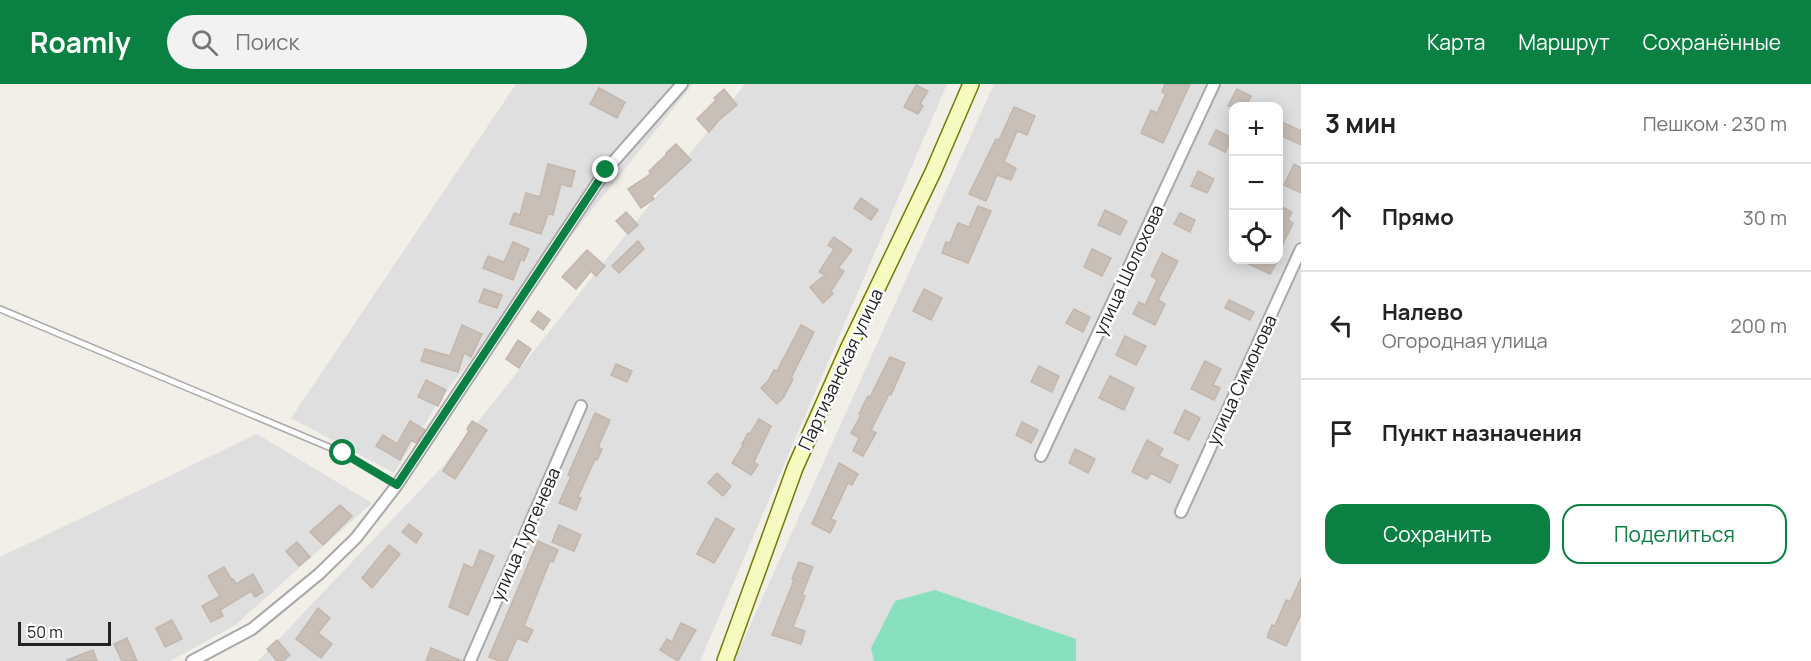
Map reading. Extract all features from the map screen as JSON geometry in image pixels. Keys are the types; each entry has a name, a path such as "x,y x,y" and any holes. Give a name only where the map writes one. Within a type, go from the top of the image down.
{"street":[{"path":"192,661 252,629 319,574 356,538 397,485 606,170 682,84"},
{"name":"Партизанская улица","path":"725,661 795,468 848,349 933,172 971,84"},
{"name":"улица Шолохова","path":"1041,456 1214,84"},
{"name":"улица Симонова","path":"1181,512 1301,249"},
{"name":"улица Тургенева","path":"470,661 580,406"}],"lane":[{"path":"0,309 343,453 397,485"}],"shaded area":[{"path":"516,84 693,84 443,395 394,473 291,418"},
{"path":"745,84 947,84 700,661 258,661 443,466"},
{"path":"994,84 1301,84 1301,661 734,661"},
{"path":"257,434 372,503 234,626 170,661 0,661 0,557"}],"green space":[{"path":"935,590 1076,639 1076,661 874,661 871,648 895,601"}],"building":[{"path":"1165,84 1190,84 1163,143 1141,133 1151,110 1157,113 1166,94 1162,92"},
{"path":"916,85 928,91 920,104 923,106 918,114 904,107"},
{"path":"599,88 625,102 617,118 590,104"},
{"path":"724,89 737,105 709,132 697,119"},
{"path":"1237,89 1251,96 1248,102 1230,102"},
{"path":"1014,107 1035,116 1027,135 1017,131 1004,162 1016,168 1011,180 997,175 986,201 969,194 996,139 999,140"},
{"path":"1283,122 1301,131 1301,145 1283,136"},
{"path":"1216,130 1229,136 1229,144 1225,152 1209,144"},
{"path":"676,144 691,160 652,196 654,199 641,208 628,189 651,174 649,171"},
{"path":"548,164 575,171 571,187 561,184 553,215 548,214 541,234 510,224 514,213 520,215 526,193 540,197"},
{"path":"1294,164 1301,168 1301,193 1284,185"},
{"path":"1198,171 1214,179 1207,193 1191,186"},
{"path":"861,198 878,210 871,220 854,208"},
{"path":"978,206 991,211 968,263 942,253 946,242 950,243 958,223 969,227"},
{"path":"1283,208 1292,212 1288,220 1293,223 1283,244"},
{"path":"1105,210 1127,221 1120,235 1098,225"},
{"path":"626,212 638,225 628,234 616,221"},
{"path":"1180,213 1195,220 1190,232 1174,224"},
{"path":"834,237 852,250 838,268 844,271 831,291 833,294 823,303 810,287 825,275 819,272 834,249 828,245"},
{"path":"638,241 644,249 619,273 612,266"},
{"path":"513,242 529,249 524,261 521,259 513,280 483,268 488,256 504,262"},
{"path":"1092,249 1111,258 1102,276 1084,267"},
{"path":"587,250 605,266 596,276 591,271 576,289 562,277"},
{"path":"1162,253 1178,261 1158,300 1165,304 1155,325 1133,314 1139,302 1145,305 1157,280 1151,276"},
{"path":"1249,264 1276,264 1270,274"},
{"path":"484,289 502,295 497,308 479,302"},
{"path":"924,289 942,298 931,320 913,311"},
{"path":"1229,300 1254,312 1250,320 1225,308"},
{"path":"1074,309 1090,317 1083,332 1066,323"},
{"path":"538,311 550,320 543,330 531,321"},
{"path":"462,325 482,334 471,357 464,353 458,372 421,361 425,349 450,356"},
{"path":"801,325 814,332 791,378 793,379 783,398 777,404 761,388 774,370 777,371"},
{"path":"1125,336 1146,346 1136,365 1116,355"},
{"path":"518,340 531,349 519,368 506,359"},
{"path":"890,357 905,363 891,395 889,394 871,430 876,433 863,456 853,451 859,438 851,433"},
{"path":"1205,361 1221,369 1213,385 1220,388 1214,400 1191,389"},
{"path":"616,364 632,371 627,382 611,375"},
{"path":"1039,366 1059,376 1052,392 1031,382"},
{"path":"1110,376 1134,388 1124,410 1099,398"},
{"path":"426,380 446,390 438,406 418,397"},
{"path":"1185,410 1200,418 1189,440 1174,433"},
{"path":"595,413 610,420 598,447 602,449 578,497 581,498 576,510 559,503 571,476 568,475"},
{"path":"759,419 771,426 754,462 758,465 751,475 732,463 748,433 750,434"},
{"path":"410,421 425,430 416,443 411,440 400,460 376,446 383,435 397,444"},
{"path":"472,421 487,430 455,479 443,471 469,431 467,429"},
{"path":"1022,422 1038,430 1031,443 1016,435"},
{"path":"1147,440 1163,449 1159,456 1178,465 1170,483 1151,473 1147,479 1132,472"},
{"path":"1075,449 1095,459 1088,473 1069,463"},
{"path":"839,463 858,474 852,485 848,483 831,519 836,521 830,533 812,524"},
{"path":"717,473 731,486 723,496 708,483"},
{"path":"340,505 352,516 323,545 310,532"},
{"path":"716,518 734,529 714,563 697,554"},
{"path":"409,524 422,534 416,543 402,532"},
{"path":"559,525 581,535 574,551 552,542"},
{"path":"538,541 558,550 553,562 550,561 524,626 533,630 527,642 517,638 507,661 499,661 489,657"},
{"path":"297,542 310,557 299,566 286,551"},
{"path":"389,545 400,554 372,588 362,578"},
{"path":"480,550 494,556 468,615 449,607 464,564 473,568"},
{"path":"799,562 813,567 793,627 805,631 801,644 772,635"},
{"path":"224,567 236,584 253,574 263,592 255,597 251,591 220,610 223,616 211,622 202,606 220,596 208,576"},
{"path":"1301,578 1301,614 1286,646 1267,637 1272,625 1275,626 1286,600 1290,602"},
{"path":"318,608 330,618 318,633 332,644 321,658 296,639"},
{"path":"172,620 182,639 165,647 156,628"},
{"path":"681,623 696,630 678,661 660,650 667,639 672,642"},
{"path":"127,638 137,661 122,661 114,644"},
{"path":"277,640 290,655 283,661 277,661 267,649"},
{"path":"431,648 462,661 426,661"},
{"path":"93,650 97,661 67,661 67,660"}],"route":[{"path":"343,453 397,485 606,170"}]}
